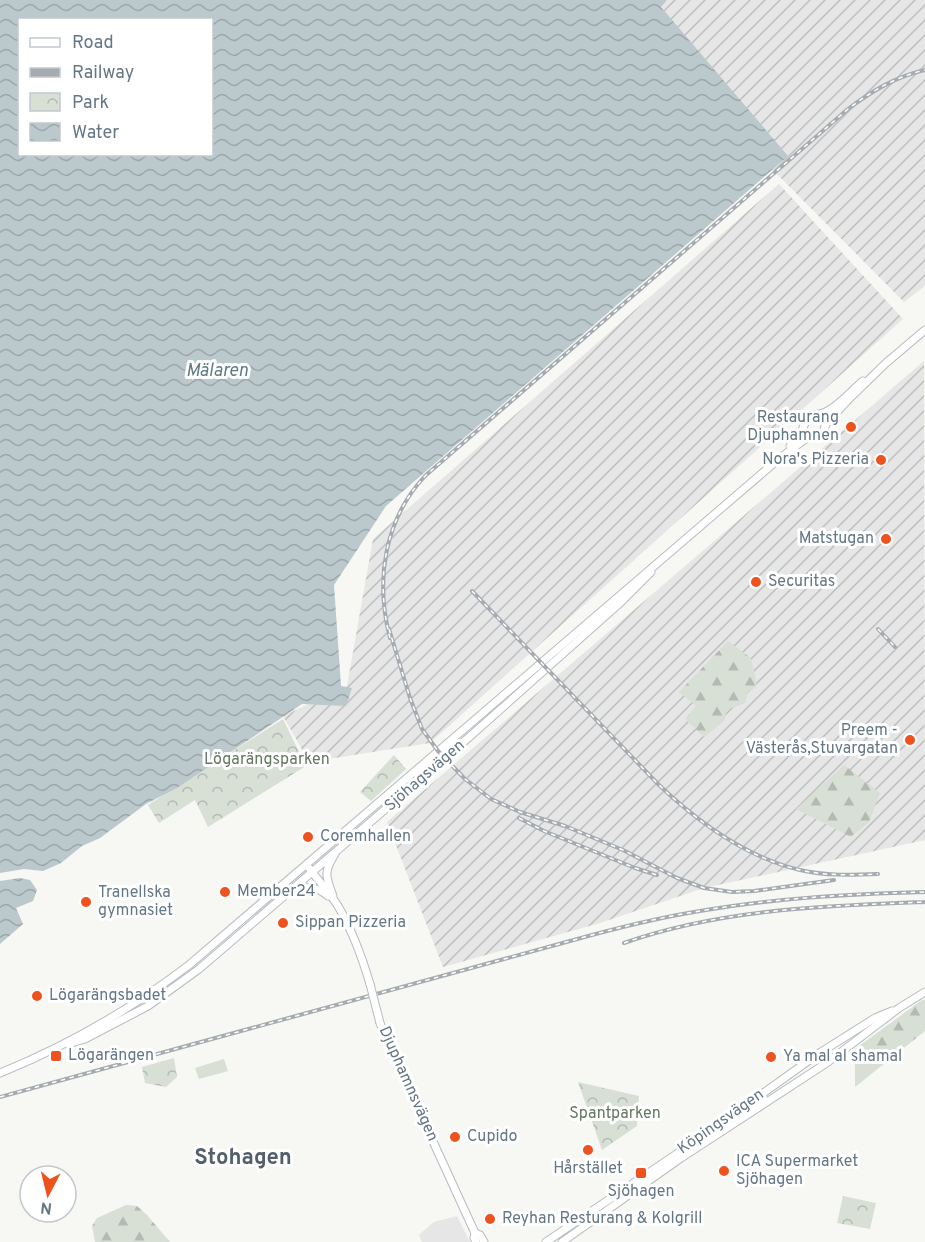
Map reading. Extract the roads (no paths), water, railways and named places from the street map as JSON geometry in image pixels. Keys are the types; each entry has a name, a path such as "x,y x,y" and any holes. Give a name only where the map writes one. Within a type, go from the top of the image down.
{"main road":[{"name":"Sjöhagsvägen","path":"780,458 800,435 808,416 820,415 829,410 925,330"},
{"name":"Sjöhagsvägen","path":"0,1073 60,1046 134,1004 177,975 312,866 346,836 350,828 780,458 813,435 823,432 826,424 886,363"},
{"path":"820,415 826,424"},
{"path":"804,426 807,432 813,435"},
{"name":"Sjöhagsvägen","path":"60,1046 85,1040 116,1024 165,994 227,945 280,899 309,868 338,850 467,739 619,604 657,564"},
{"path":"461,732 467,739"},
{"path":"378,804 383,812"},
{"path":"336,904 326,877 327,868 338,850"},
{"name":"Djuphamnsvägen","path":"309,868 336,904 362,956 386,1039 476,1233 484,1242"},
{"path":"280,899 301,887 312,887 336,904"},
{"path":"165,994 177,975 185,973 210,953 227,945"},
{"name":"Köpingsvägen","path":"562,1242 681,1158 828,1062 899,1008 925,992"},
{"name":"Köpingsvägen","path":"546,1242 699,1139 813,1058 875,1018 899,1008"},
{"name":"Djuphamnsvägen","path":"476,1233 474,1238 476,1242"}],"water":[{"name":"Mälaren","path":"0,0 667,0 661,7 788,156 386,506 334,585 341,686 352,688 346,706 302,704 177,788 146,804 100,838 82,846 61,863 43,871 24,869 0,873"},
{"path":"20,878 30,880 37,890 33,901 16,908 23,924 0,944 0,881"}],"railway":[{"path":"390,638 383,595 386,552 400,512 411,493 425,476 848,109 884,85 925,70"},
{"path":"472,591 659,785 706,825 760,856 800,870 848,875 878,874"},
{"path":"389,629 422,729 438,751 465,779 491,799 623,850 677,878 704,888 732,892 754,891 834,880"},
{"path":"878,629 895,647"},
{"path":"519,818 544,831 657,875"},
{"path":"0,1097 651,920 784,900 925,892"},
{"path":"624,943 661,932 735,916 849,905 925,902"}],"place":[{"name":"Restaurang Djuphamnen","path":"851,427"},
{"name":"Nora's Pizzeria","path":"881,460"},
{"name":"Matstugan","path":"886,539"},
{"name":"Securitas","path":"756,582"},
{"name":"Preem - Västerås,Stuvargatan","path":"910,740"},
{"name":"Coremhallen","path":"308,837"},
{"name":"Member24","path":"225,892"},
{"name":"Tranellska gymnasiet","path":"86,902"},
{"name":"Sippan Pizzeria","path":"283,923"},
{"name":"Lögarängsbadet","path":"37,996"},
{"name":"Lögarängen","path":"56,1056"},
{"name":"Ya mal al shamal","path":"771,1057"},
{"name":"Cupido","path":"455,1137"},
{"name":"Hårstället","path":"588,1150"},
{"name":"ICA Supermarket Sjöhagen","path":"724,1171"},
{"name":"Sjöhagen","path":"641,1173"},
{"name":"Reyhan Resturang & Kolgrill","path":"490,1219"}],"district":[{"name":"Stohagen","path":"243,1158"}],"park label":[{"name":"Lögarängsparken","path":"267,760"},
{"name":"Spantparken","path":"615,1114"}]}
